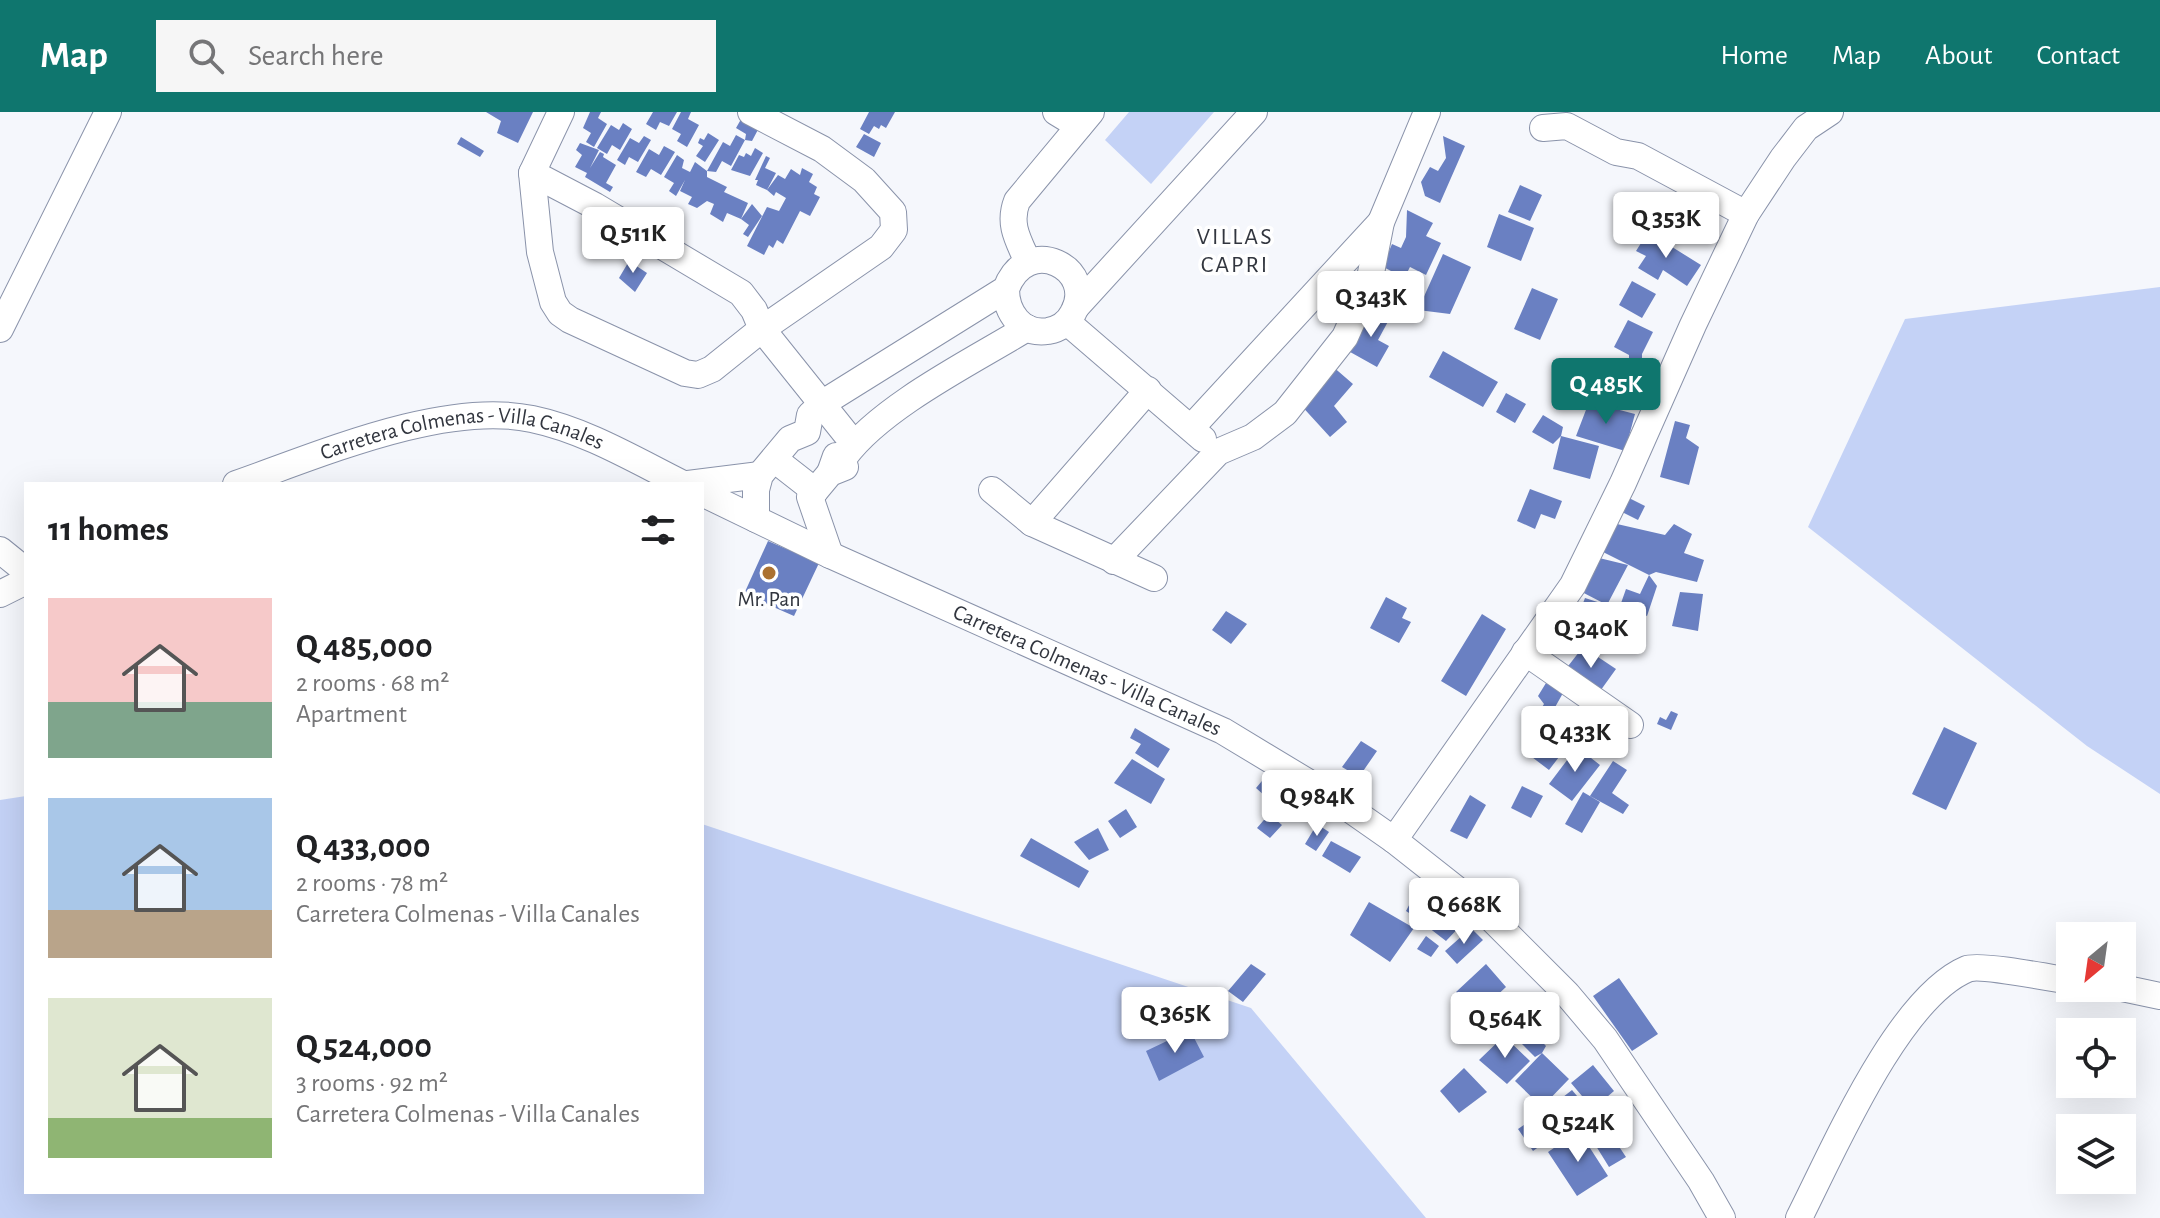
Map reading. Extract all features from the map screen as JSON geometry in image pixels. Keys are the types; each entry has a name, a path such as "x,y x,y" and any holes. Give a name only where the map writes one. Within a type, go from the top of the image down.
{"street":[{"path":"0,329 108,112"},
{"path":"561,112 532,173 540,252 553,302 560,313 570,320 685,373 698,375 712,369 762,329 881,247 894,230 893,212 864,180 822,149 751,112"},
{"path":"1028,262 1012,225 1017,201 1085,119 1056,112"},
{"path":"1006,289 1010,312 1027,328 1051,331 1072,315 1254,112"},
{"path":"1114,561 1218,452 1253,437 1285,413 1345,337 1369,283 1381,222 1427,112"},
{"path":"1394,840 1573,585 1746,214 1806,128 1830,112"},
{"path":"1543,128 1567,126 1616,152 1638,156 1746,214"},
{"path":"532,173 595,206 741,293 816,409 831,472 830,555"},
{"path":"1191,428 1381,222"},
{"path":"1027,328 901,405 831,472 764,523 756,490 775,458 807,432 816,409 1006,289 1018,268 1039,259 1051,260 1071,273 1079,296 1072,315"},
{"path":"1072,315 1148,390 1218,452"},
{"path":"1032,523 1148,390"},
{"name":"Carretera Colmenas - Villa Canales","path":"242,482 429,421 495,414 549,423 682,482"},
{"path":"693,482 775,458 831,472"},
{"path":"992,490 1032,523 1154,578"},
{"name":"Carretera Colmenas - Villa Canales","path":"704,494 830,555 1223,731 1334,798 1394,840 1484,911 1567,994 1605,1039 1701,1181 1722,1218"},
{"path":"0,550 24,569"},
{"path":"0,594 24,582"},
{"path":"1525,652 1630,725"},
{"path":"1799,1218 1866,1087 1908,1019 1933,990 1970,967 2056,979"},
{"path":"2136,991 2160,996"}],"shaded area":[{"path":"1129,112 1214,112 1151,184 1105,140"},
{"path":"2160,287 2160,794 2087,746 1808,527 1905,319"},
{"path":"24,796 24,1194 704,1194 704,825 1251,1008 1426,1218 0,1218 0,800"}],"building":[{"path":"486,112 533,112 518,143 497,133 501,121"},
{"path":"590,112 601,112 598,118 607,124 594,147 586,142 591,133 583,128"},
{"path":"653,112 677,112 669,126 660,122 656,130 646,124"},
{"path":"681,112 691,112 688,119 699,125 687,147 677,141 681,134 672,129"},
{"path":"869,112 895,112 886,128 874,126 869,134 860,129"},
{"path":"744,114 761,124 752,141 745,140 746,134 736,128"},
{"path":"623,123 632,129 620,150 612,145 607,154 597,148 611,125 619,130"},
{"path":"708,133 719,140 705,162 696,156 703,146 698,143 700,138 704,140"},
{"path":"864,134 881,143 874,157 856,147"},
{"path":"736,135 745,140 731,166 722,161 716,172 707,171 723,142 730,146"},
{"path":"644,136 651,140 638,162 629,157 625,165 617,160 630,138 639,143"},
{"path":"1443,136 1465,146 1440,203 1425,196 1421,182 1430,167 1438,171 1446,158"},
{"path":"461,137 484,151 480,157 457,144"},
{"path":"580,143 599,150 590,168 600,152 616,165 606,183 613,187 610,192 575,167 582,155 576,150"},
{"path":"664,146 675,152 661,175 651,169 646,177 636,172 649,149 659,155"},
{"path":"755,148 763,153 750,176 731,170 739,155 744,157 746,153 751,156"},
{"path":"677,155 684,160 682,168 690,172 695,162 707,171 707,177 727,187 724,192 748,203 741,219 727,213 723,222 710,214 714,204 707,201 697,208 688,204 692,197 680,191 685,180 676,196 669,191 674,183 664,177"},
{"path":"766,156 770,158 765,168 776,173 767,190 756,185 758,180 755,180"},
{"path":"802,168 813,174 809,182 817,187 814,194 820,197 810,216 800,211 783,244 777,240 773,248 769,245 764,255 747,246 767,207 779,211 786,198 776,192 774,196 767,190 778,175 785,179 791,169 800,175"},
{"path":"1520,185 1542,195 1530,221 1508,212"},
{"path":"752,204 762,216 748,237 743,234 749,225 741,219"},
{"path":"1407,210 1433,223 1426,236 1441,243 1426,275 1410,267 1387,312 1368,300 1378,284 1383,287 1391,271 1376,263 1387,256 1392,244 1401,248 1406,237"},
{"path":"1499,214 1534,228 1521,261 1487,247"},
{"path":"1648,232 1701,265 1687,286 1663,270 1658,280 1638,268 1646,256 1636,251"},
{"path":"1443,254 1471,267 1450,314 1418,310"},
{"path":"632,256 638,260 635,265 647,273 635,292 619,278"},
{"path":"1632,281 1656,294 1642,318 1619,305"},
{"path":"1532,288 1558,299 1540,340 1514,329"},
{"path":"1375,307 1391,316 1378,340 1389,346 1377,367 1343,348 1361,331"},
{"path":"1628,320 1653,332 1642,354 1642,376 1629,376 1629,355 1614,347"},
{"path":"1443,351 1498,382 1483,407 1429,377"},
{"path":"1331,365 1353,384 1334,406 1347,422 1330,437 1298,402"},
{"path":"1506,393 1526,404 1515,423 1496,412"},
{"path":"1589,402 1635,414 1625,451 1576,436"},
{"path":"1543,415 1563,427 1561,436 1553,444 1532,432"},
{"path":"1675,421 1690,425 1686,438 1699,447 1689,485 1660,477"},
{"path":"1561,436 1599,446 1590,479 1553,469"},
{"path":"1530,489 1562,501 1555,519 1541,514 1535,529 1517,521"},
{"path":"1629,498 1645,506 1638,520 1622,512"},
{"path":"1617,524 1665,535 1674,524 1692,534 1684,553 1704,560 1697,582 1656,572 1649,575 1599,550"},
{"path":"768,541 819,563 794,616 744,594"},
{"path":"1595,557 1628,565 1607,605 1578,590"},
{"path":"1649,575 1657,586 1647,616 1620,606 1626,589 1640,594"},
{"path":"1680,592 1703,594 1698,631 1672,626"},
{"path":"1386,597 1407,608 1402,618 1411,622 1399,643 1370,628"},
{"path":"1585,598 1607,605 1593,643 1571,634"},
{"path":"1226,611 1247,624 1231,644 1212,630"},
{"path":"1482,614 1506,629 1466,696 1441,681"},
{"path":"1583,647 1616,669 1598,694 1565,670"},
{"path":"1546,683 1563,693 1549,718 1539,712 1544,704 1538,696"},
{"path":"1671,711 1678,714 1671,730 1657,724 1660,717 1666,720"},
{"path":"1545,725 1569,744 1549,770 1524,751"},
{"path":"1944,727 1977,743 1946,810 1912,794"},
{"path":"1135,728 1170,749 1158,768 1135,753 1141,744 1130,738"},
{"path":"1361,741 1377,751 1359,777 1342,767"},
{"path":"1577,747 1600,765 1572,801 1549,784"},
{"path":"1132,759 1165,779 1151,804 1114,783"},
{"path":"1613,761 1627,770 1612,793 1629,805 1623,814 1590,796"},
{"path":"1267,775 1278,783 1266,797 1256,788"},
{"path":"1284,786 1301,799 1292,810 1284,804 1279,811 1270,804"},
{"path":"1522,786 1543,796 1531,818 1511,808"},
{"path":"1583,792 1600,802 1582,833 1565,824"},
{"path":"1470,795 1486,805 1467,839 1450,831"},
{"path":"1126,809 1137,827 1120,838 1108,821"},
{"path":"1269,814 1282,825 1270,838 1257,828"},
{"path":"1317,824 1329,832 1316,851 1305,844"},
{"path":"1098,828 1109,850 1089,860 1074,842"},
{"path":"1031,838 1089,871 1079,888 1020,856"},
{"path":"1331,841 1361,857 1350,873 1322,856"},
{"path":"1419,886 1441,898 1433,911 1426,909 1420,920 1406,911"},
{"path":"1443,901 1466,920 1446,941 1424,924"},
{"path":"1369,902 1414,928 1390,962 1350,935"},
{"path":"1471,928 1483,940 1457,964 1445,951"},
{"path":"1426,936 1439,946 1431,957 1417,949"},
{"path":"1251,964 1266,974 1243,1002 1228,991"},
{"path":"1486,964 1506,987 1476,1015 1456,992"},
{"path":"1619,978 1658,1034 1632,1051 1593,996"},
{"path":"1520,1019 1546,1046 1535,1057 1509,1031"},
{"path":"1190,1030 1204,1057 1159,1081 1146,1051"},
{"path":"1504,1036 1530,1061 1507,1084 1479,1060"},
{"path":"1542,1053 1569,1079 1542,1107 1515,1081"},
{"path":"1593,1065 1614,1091 1593,1109 1571,1083"},
{"path":"1464,1068 1487,1092 1459,1113 1440,1091"},
{"path":"1572,1090 1593,1115 1569,1134 1549,1108"},
{"path":"1547,1109 1562,1130 1533,1151 1518,1129"},
{"path":"1606,1110 1618,1130 1593,1144 1582,1125"},
{"path":"1579,1131 1608,1176 1577,1196 1548,1152"},
{"path":"1612,1136 1626,1157 1609,1167 1596,1146"}],"place":[{"name":"Mr. Pan","path":"769,573"}],"district":[{"name":"VILLAS CAPRI","path":"1235,251"}]}
